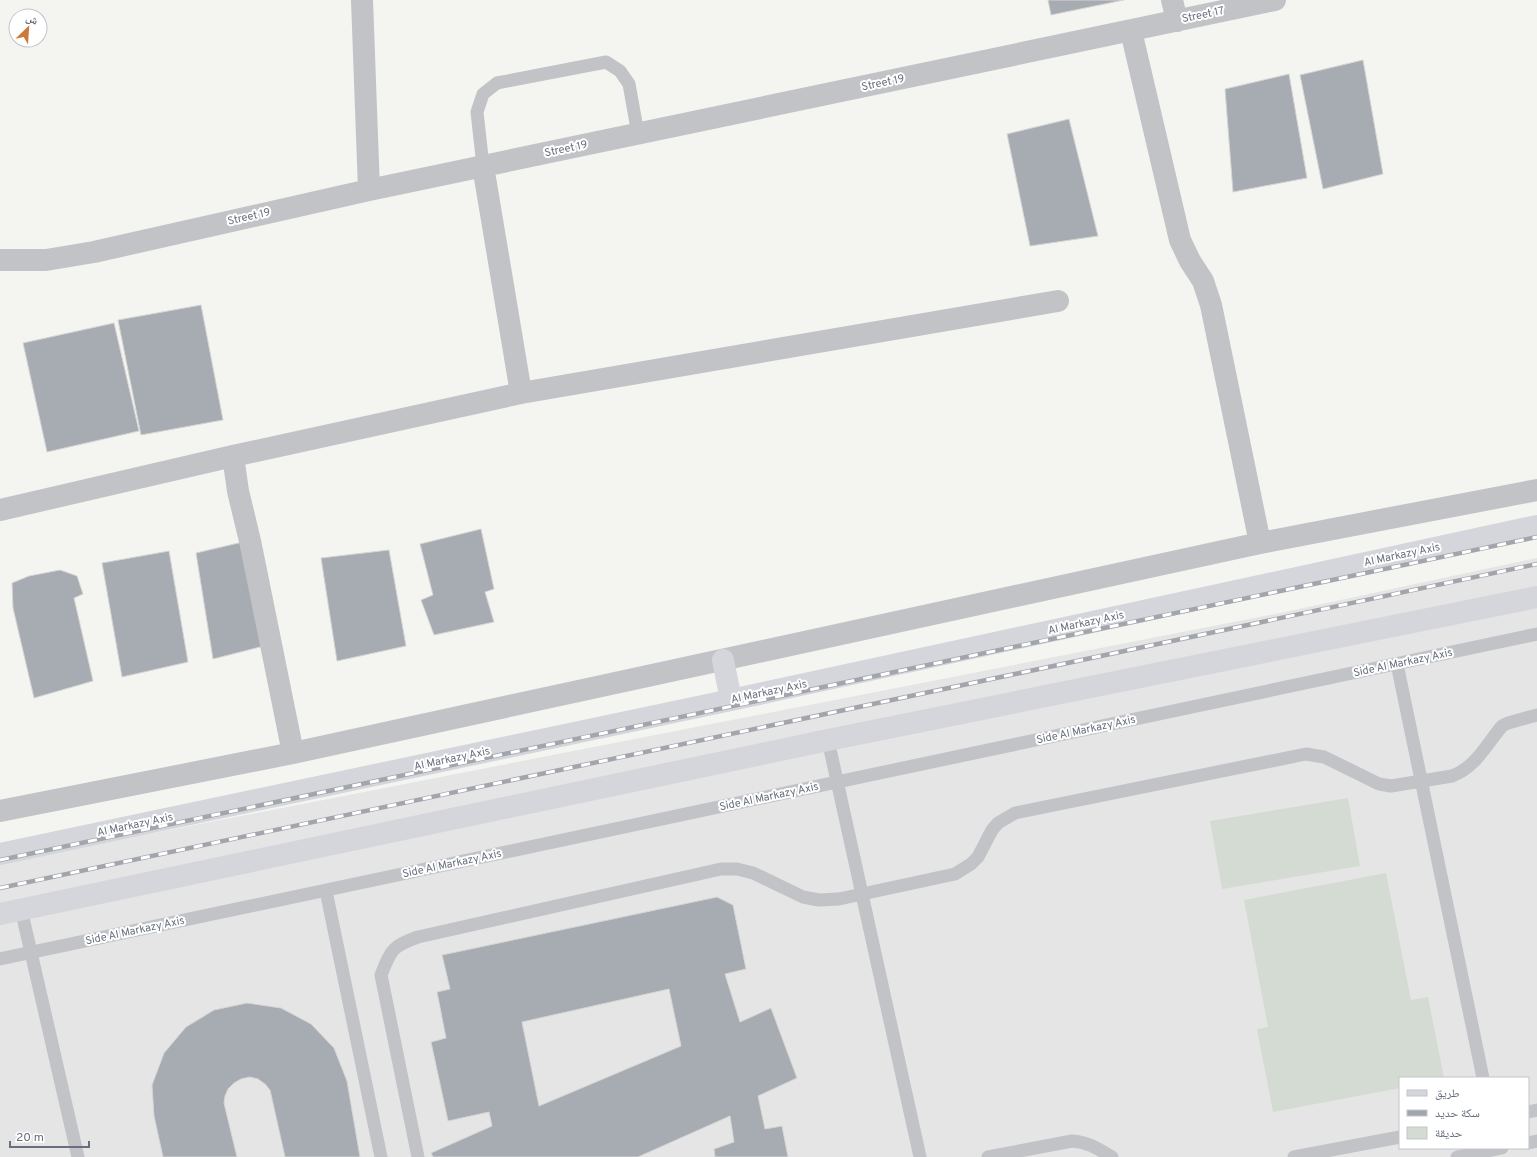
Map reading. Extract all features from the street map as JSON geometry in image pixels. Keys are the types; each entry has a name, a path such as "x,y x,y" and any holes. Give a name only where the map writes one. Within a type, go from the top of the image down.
{"main road":[{"name":"Al Markazy Axis","path":"0,854 731,700 1537,526"},
{"path":"0,914 828,740 1537,597"},
{"path":"723,660 731,700"}],"street":[{"path":"362,0 369,190"},
{"path":"1172,0 1177,21"},
{"name":"Street 17","path":"1131,31 1275,0"},
{"path":"1131,31 1179,234 1187,256 1203,281 1211,305 1260,543"},
{"name":"Street 19","path":"0,260 46,260 94,252 369,190 1131,31"},
{"path":"483,166 521,393"},
{"path":"0,510 233,456 521,393 1058,301"},
{"path":"233,456 238,491 250,541 293,753"},
{"path":"0,811 293,753 1260,543 1537,490"}],"lane":[{"path":"483,166 477,112 483,94 497,83 606,62 620,71 629,84 638,134"},
{"name":"Side Al Markazy Axis","path":"0,959 1537,634"},
{"path":"1397,664 1483,1077"},
{"path":"418,1157 381,975 393,949 418,937 721,869 737,869 753,873 803,897 819,900 839,899 959,872 978,857 992,830 998,823 1014,813 1306,754 1314,754 1329,759 1379,784 1391,786 1452,776 1468,768 1502,726 1508,723 1537,716"},
{"path":"828,740 920,1157"},
{"path":"326,890 381,1157"},
{"path":"21,909 78,1157"},
{"path":"1294,1157 1399,1137"},
{"path":"988,1157 1072,1142 1091,1145 1112,1157"},
{"path":"1457,1157 1497,1149"}],"shaded area":[{"path":"1537,558 1537,1157 0,1157 0,863 1285,612"}],"green space":[{"path":"1348,798 1360,866 1222,889 1210,821"},
{"path":"1386,873 1411,1000 1428,997 1444,1077 1399,1077 1399,1088 1273,1112 1257,1029 1268,1027 1244,900"}],"building":[{"path":"1048,0 1124,0 1051,15"},
{"path":"1363,60 1383,174 1323,189 1300,75"},
{"path":"1289,74 1307,178 1233,192 1225,89"},
{"path":"1069,119 1098,236 1030,246 1007,134"},
{"path":"201,305 223,420 141,435 118,320"},
{"path":"114,323 139,431 47,452 23,343"},
{"path":"481,529 494,589 485,592 494,622 434,635 421,600 433,595 420,544"},
{"path":"247,541 268,645 213,659 196,553"},
{"path":"389,550 406,646 337,661 321,558"},
{"path":"169,551 188,662 122,677 102,563"},
{"path":"60,570 77,576 83,594 74,598 93,681 34,698 13,608 12,583 29,576"},
{"path":"717,897 733,905 746,969 725,974 740,1022 771,1008 797,1078 758,1096 765,1129 782,1126 788,1157 715,1157 714,1149 734,1142 730,1116 638,1157 433,1157 431,1153 492,1126 489,1112 448,1121 431,1042 446,1038 437,992 450,989 442,955","holes":["669,989 681,1046 539,1106 522,1022"]},
{"path":"247,1003 281,1008 311,1024 334,1048 347,1081 360,1157 285,1157 270,1090 258,1079 250,1077 241,1079 234,1083 228,1089 225,1096 224,1103 237,1157 163,1157 154,1116 152,1085 164,1053 186,1027 214,1010"}],"railway":[{"path":"0,860 1537,537"},
{"path":"0,888 1537,564"}]}
